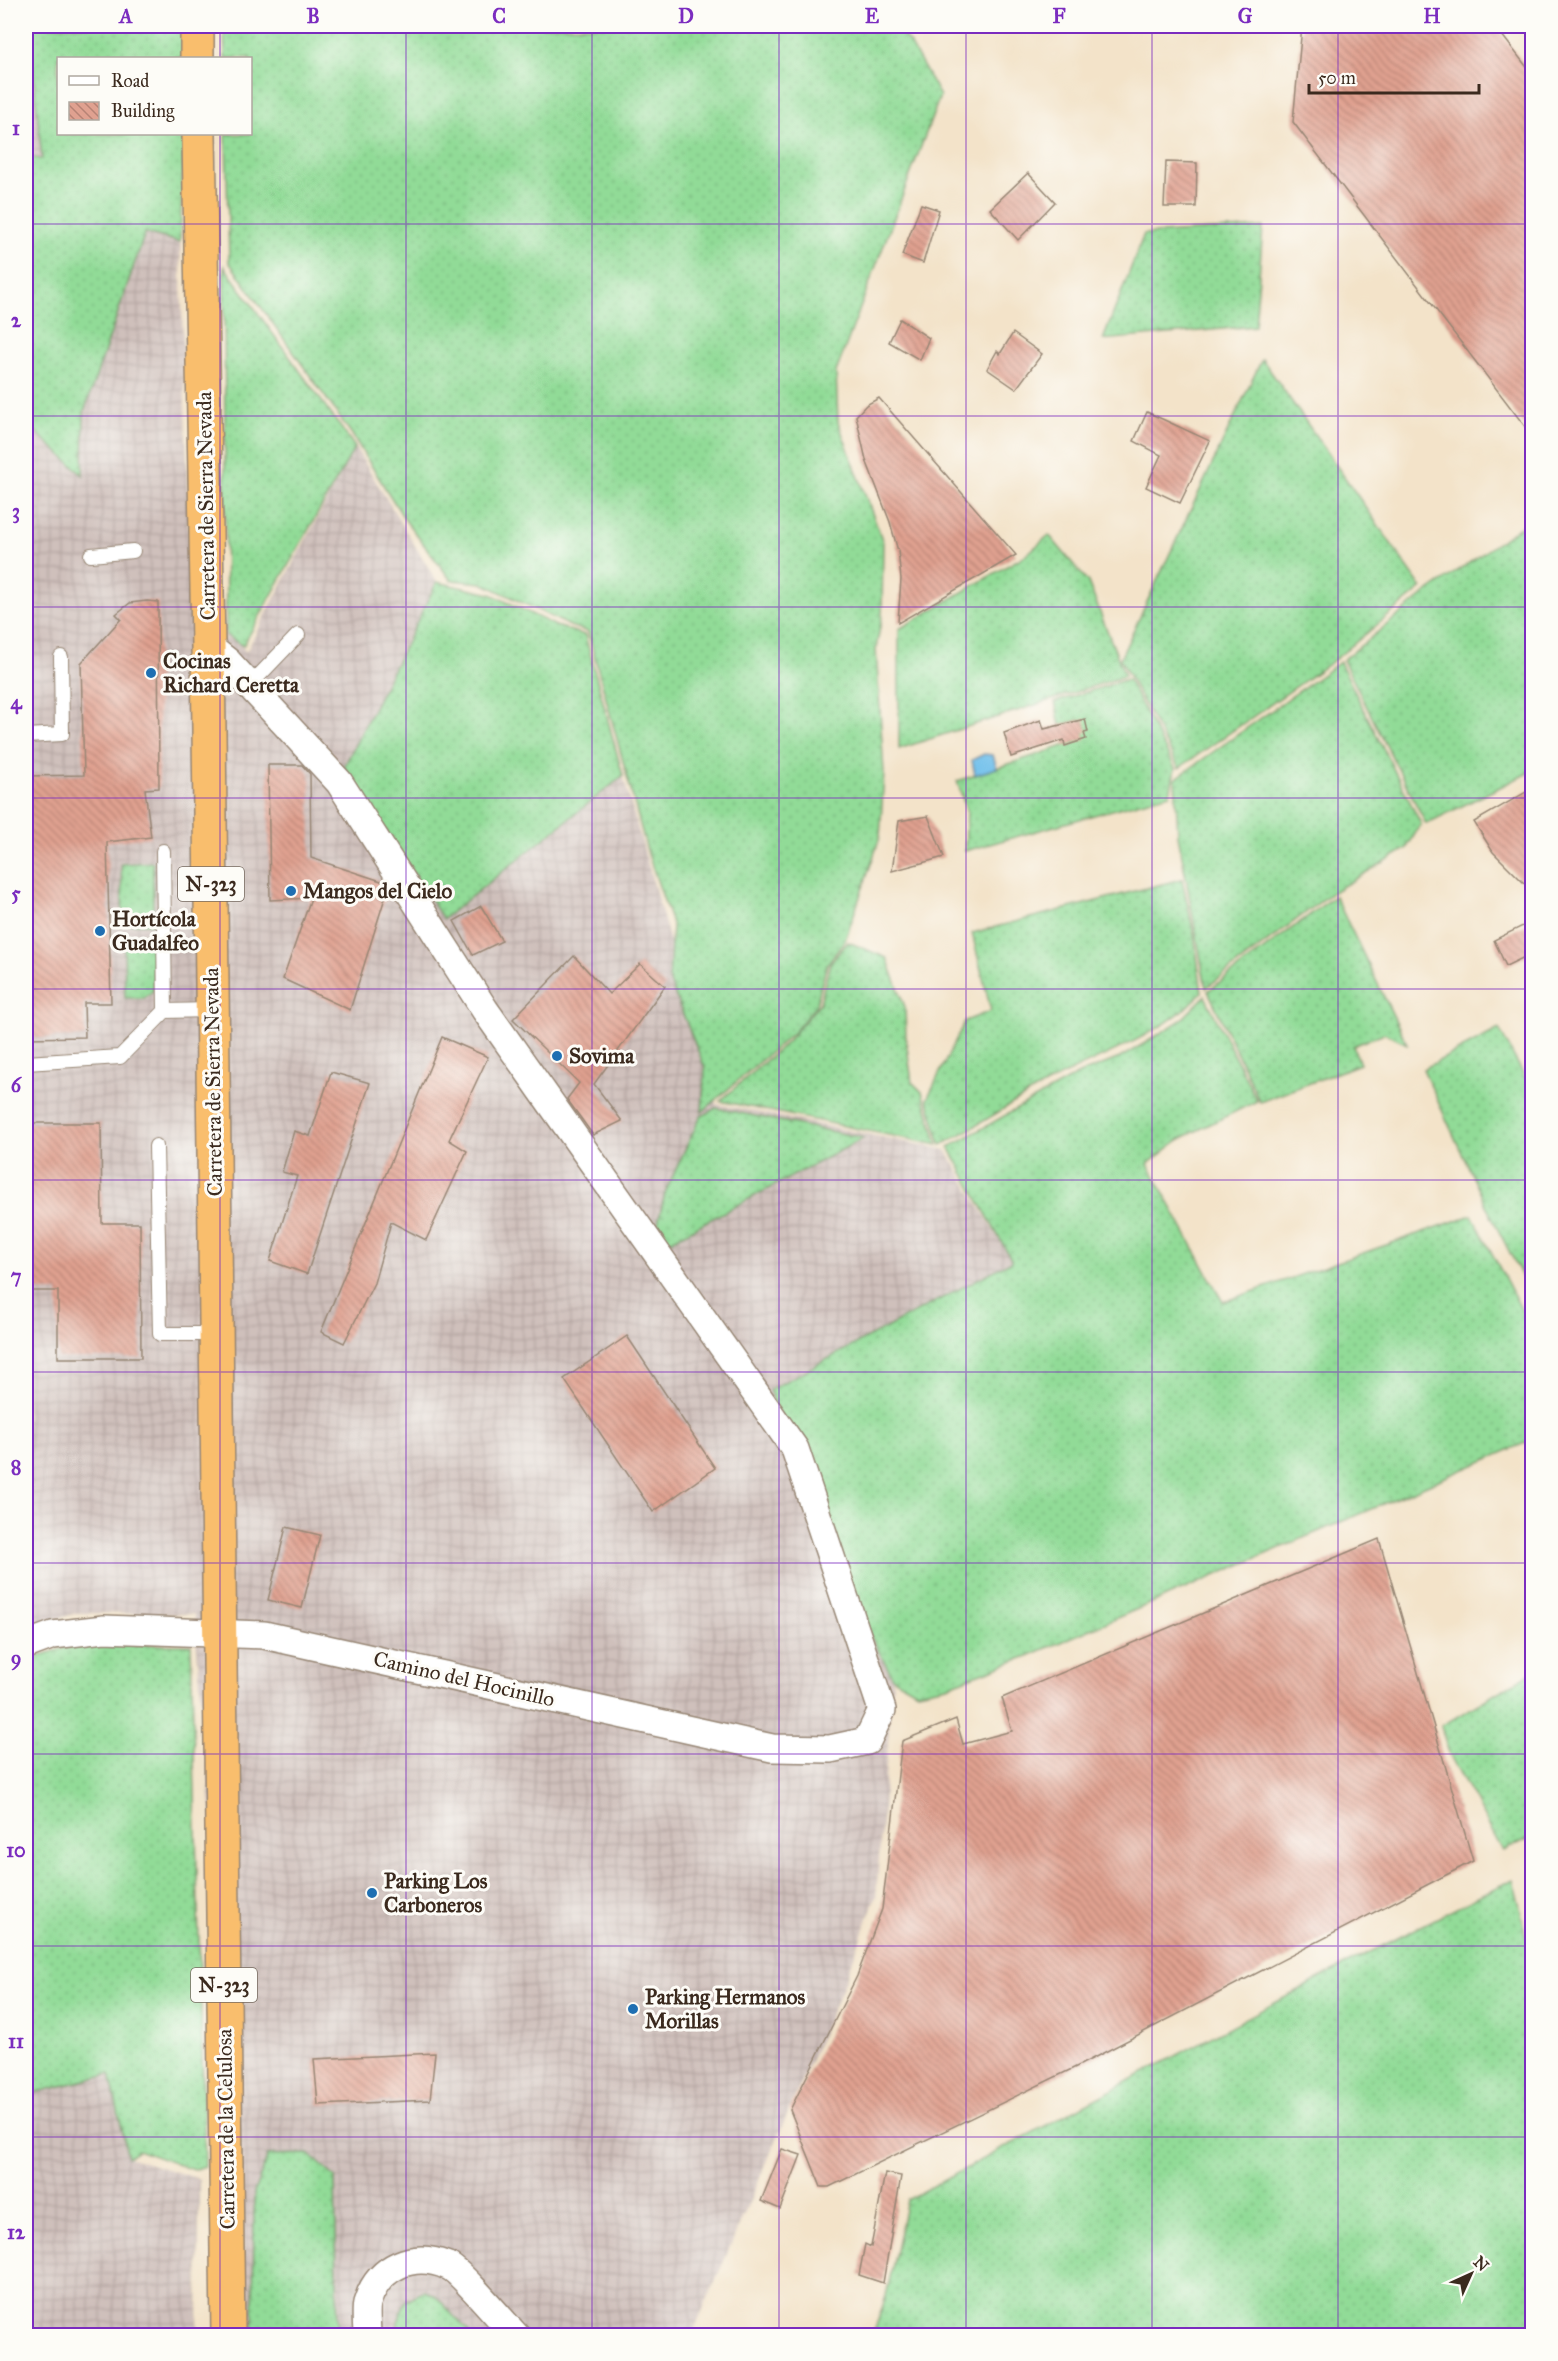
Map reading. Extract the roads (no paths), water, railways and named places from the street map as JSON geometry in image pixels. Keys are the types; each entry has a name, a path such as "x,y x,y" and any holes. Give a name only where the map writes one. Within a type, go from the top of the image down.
{"highway":[{"path":"196,26 197,57"},
{"name":"Carretera de Sierra Nevada","path":"199,135 208,645 220,1634"},
{"name":"Carretera de la Celulosa","path":"220,1634 228,2336"}],"street":[{"path":"208,645 250,685"},
{"name":"Camino del Hocinillo","path":"26,1645 53,1635 104,1629 264,1635 772,1748 830,1749 867,1741 882,1710 795,1449 485,1010 339,782 250,685"},
{"path":"368,2336 367,2304 381,2275 400,2263 419,2259 449,2266 516,2336"}],"lane":[{"path":"91,555 134,551"},
{"path":"250,685 298,635"},
{"path":"26,736 62,734 61,657"},
{"path":"163,851 165,1011"},
{"path":"26,1062 120,1057 165,1011 212,1010"},
{"path":"156,1146 160,1334 216,1334"}],"water":[{"path":"984,754 993,755 997,768 975,775 972,760"}],"place":[{"name":"Cocinas Richard Ceretta","path":"151,673"},
{"name":"Mangos del Cielo","path":"291,891"},
{"name":"Hortícola Guadalfeo","path":"100,931"},
{"name":"Sovima","path":"557,1056"},
{"name":"Parking Los Carboneros","path":"372,1893"},
{"name":"Parking Hermanos Morillas","path":"633,2009"}]}
